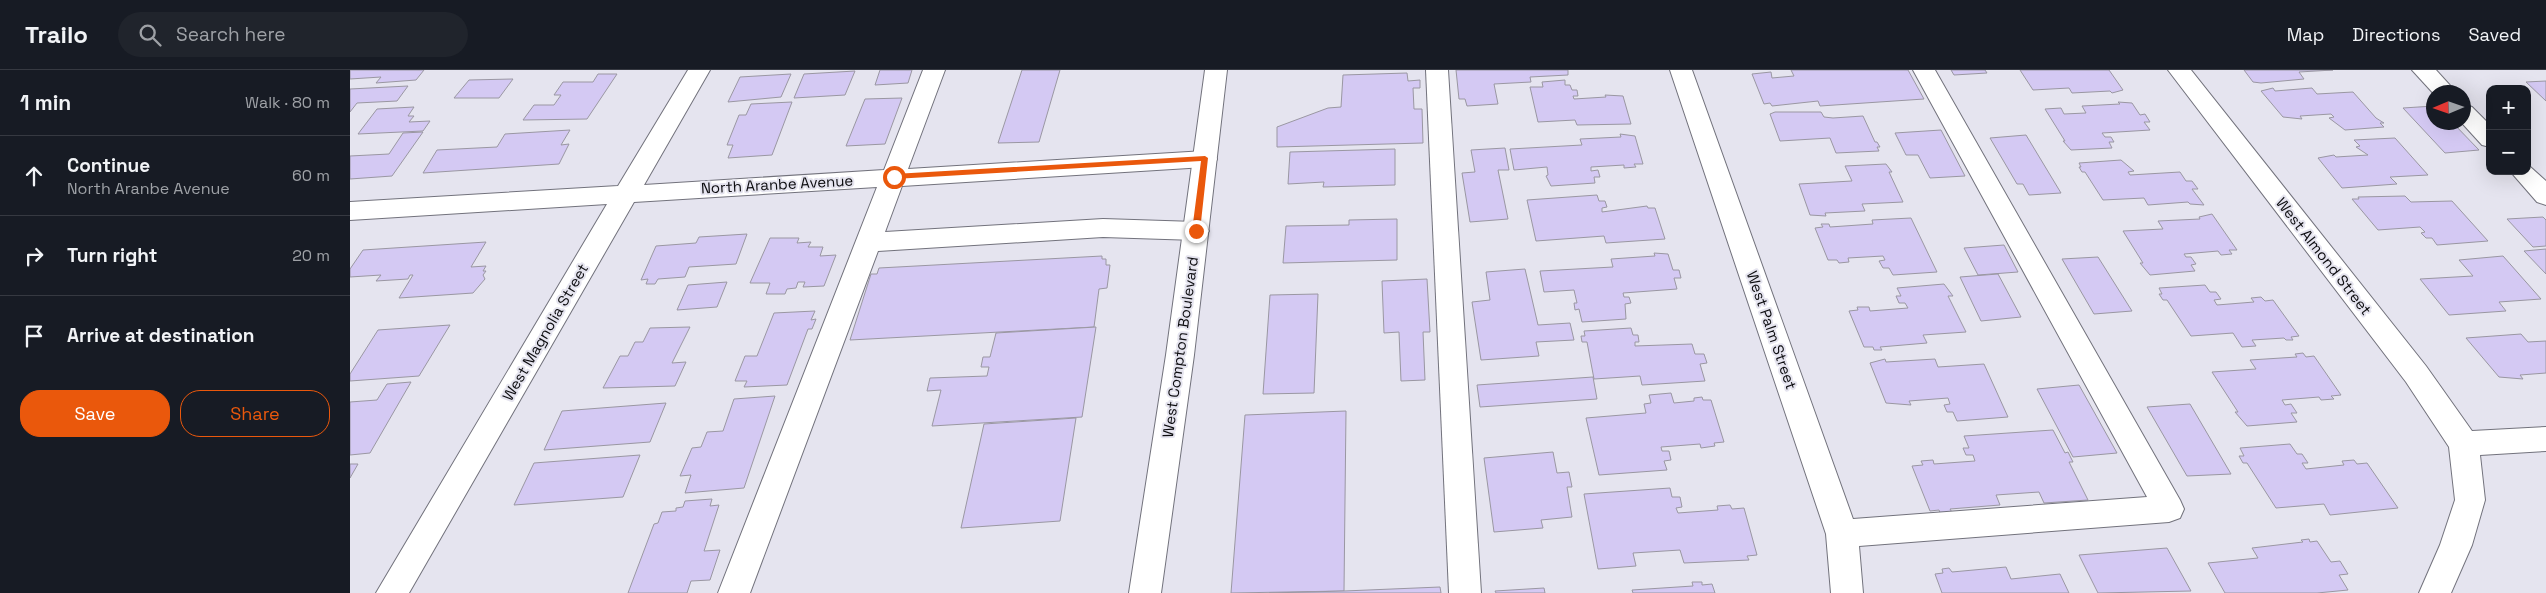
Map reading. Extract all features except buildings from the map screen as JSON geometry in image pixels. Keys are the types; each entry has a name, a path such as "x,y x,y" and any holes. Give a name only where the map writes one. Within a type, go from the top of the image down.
{"street":[{"name":"West Magnolia Street","path":"392,593 699,70"},
{"path":"734,593 934,70"},
{"name":"West Compton Boulevard","path":"1146,593 1196,231 1216,70"},
{"path":"1437,70 1465,593"},
{"name":"West Palm Street","path":"1681,70 1842,534 1847,593"},
{"path":"1842,534 2169,509 1924,70"},
{"name":"West Almond Street","path":"2178,70 2416,374 2464,444"},
{"path":"2423,70 2438,85"},
{"path":"2471,119 2486,134"},
{"name":"North Aranbe Avenue","path":"350,211 627,192 1205,158"},
{"path":"2526,175 2546,196"},
{"path":"868,242 1103,228 1196,231"},
{"path":"2435,593 2456,545 2470,500 2464,444 2546,439"}],"route":[{"path":"894,177 1205,158 1196,231"}]}
